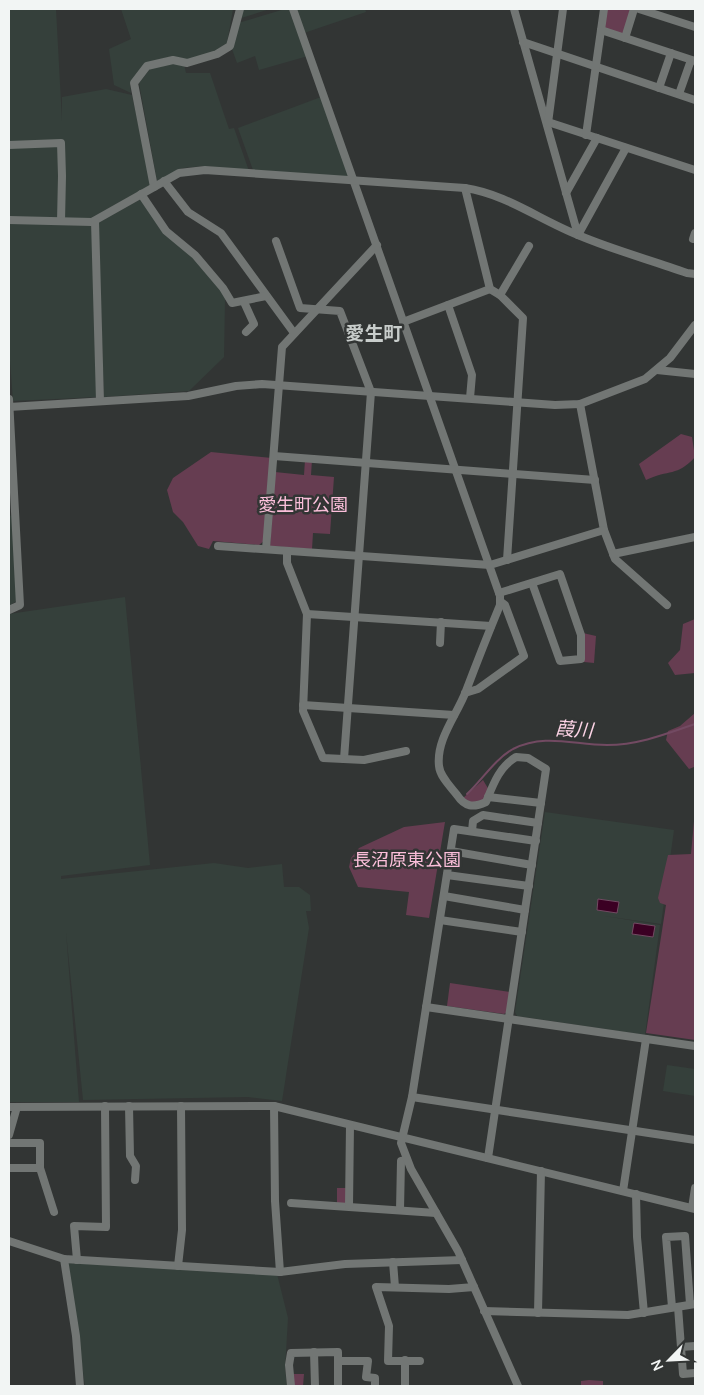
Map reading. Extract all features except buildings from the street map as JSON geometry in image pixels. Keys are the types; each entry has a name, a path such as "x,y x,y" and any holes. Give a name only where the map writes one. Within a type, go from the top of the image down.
{"street":[{"path":"154,187 134,83 147,66 173,60 187,63 217,54 230,46 240,9"},
{"path":"292,9 500,593 501,602 492,626 465,692 445,732 440,757 441,774 458,798 468,806 477,806 486,802 492,784 502,768 516,757 528,758 546,769 488,1158"},
{"path":"514,9 578,235"},
{"path":"547,125 563,9"},
{"path":"586,135 604,9"},
{"path":"625,38 634,9"},
{"path":"640,9 695,27"},
{"path":"601,30 693,60 679,94"},
{"path":"524,42 695,100"},
{"path":"659,88 671,53"},
{"path":"547,125 597,138 695,170"},
{"path":"566,193 597,138"},
{"path":"9,145 60,143 62,176 61,221"},
{"path":"578,235 626,148"},
{"path":"9,220 95,221 180,173 205,170 465,188 479,190 524,208 578,235 687,273 695,274"},
{"path":"164,181 188,212 221,233 294,333"},
{"path":"465,188 490,289 500,295 524,318 507,560"},
{"path":"141,194 166,231 195,255 223,288 232,303 266,296"},
{"path":"95,221 100,400"},
{"path":"695,233 695,239"},
{"path":"276,241 300,308 340,311 371,392 344,760"},
{"path":"266,549 282,347 376,244"},
{"path":"500,295 529,246"},
{"path":"404,322 490,289"},
{"path":"244,302 254,320 254,324 246,332"},
{"path":"448,306 472,375 470,398"},
{"path":"9,610 20,605 9,405 188,396 236,386 280,385 518,402 580,404 637,382 657,370 695,326"},
{"path":"657,370 695,374"},
{"path":"580,404 604,530 615,559 667,605"},
{"path":"274,456 595,480"},
{"path":"218,546 490,565 604,530"},
{"path":"613,554 695,537"},
{"path":"287,551 287,563 307,614 303,705 323,758 364,760 406,751"},
{"path":"500,593 560,574 581,635 581,658 560,661 532,583"},
{"path":"465,692 478,689 524,656 505,605 501,602"},
{"path":"307,614 492,626"},
{"path":"440,643 441,622"},
{"path":"303,705 454,716"},
{"path":"488,797 541,803"},
{"path":"472,831 473,820 483,816 538,824"},
{"path":"518,1386 462,1260 402,1151 402,1138 412,1097 454,828 536,841"},
{"path":"451,851 532,865"},
{"path":"447,875 529,886"},
{"path":"444,896 525,910"},
{"path":"440,920 522,932"},
{"path":"426,1007 695,1046"},
{"path":"624,1191 646,1039"},
{"path":"412,1097 495,1108 695,1140"},
{"path":"77,1260 74,1226 106,1227 104,1106"},
{"path":"129,1106 130,1156 136,1166 135,1180"},
{"path":"178,1266 182,1232 181,1106"},
{"path":"274,1106 275,1202 280,1272"},
{"path":"9,1135 13,1107 274,1106 694,1208 695,1188"},
{"path":"349,1206 350,1125"},
{"path":"9,1143 40,1143 40,1168 54,1212"},
{"path":"400,1210 401,1161 407,1160"},
{"path":"9,1168 40,1168"},
{"path":"538,1313 542,1171"},
{"path":"636,1194 637,1238 644,1313"},
{"path":"291,1202 436,1213"},
{"path":"484,1311 619,1315 644,1313 675,1307 693,1304 685,1236 666,1237 675,1307 681,1347 683,1374 695,1373"},
{"path":"9,1241 64,1259 280,1272 394,1262 462,1260"},
{"path":"64,1259 76,1336 80,1386"},
{"path":"394,1262 395,1287"},
{"path":"420,1361 388,1361 389,1326 376,1287 474,1287"},
{"path":"681,1347 695,1346"},
{"path":"314,1352 315,1386"},
{"path":"291,1386 289,1365 291,1353 338,1352 338,1386"},
{"path":"405,1360 405,1386"},
{"path":"338,1361 368,1361 366,1376 375,1378 375,1386"}],"shaded area":[{"path":"9,9 56,9 62,121 62,97 106,89 132,95 151,185 91,218 64,219 63,141 9,144"},
{"path":"121,9 233,9 227,43 213,52 187,60 173,56 146,63 130,84 131,93 114,85 109,49 131,39"},
{"path":"241,9 270,9 238,19"},
{"path":"285,9 291,9 308,56 259,70 255,56 237,63 232,49 238,23"},
{"path":"296,9 365,9 366,12 304,33"},
{"path":"173,61 184,64 186,73 210,73 229,129 234,128 249,171 204,166 183,168 157,181 139,83 150,69"},
{"path":"321,97 349,177 253,170 238,128"},
{"path":"59,145 58,219 9,217 9,148"},
{"path":"141,199 217,283 225,299 224,357 189,391 104,397 98,223"},
{"path":"9,224 92,224 98,397 13,401 9,348"},
{"path":"13,515 18,600 9,606 9,516"},
{"path":"125,597 150,865 61,876 61,879 214,863 248,868 282,864 284,887 299,887 310,895 311,911 306,911 309,928 282,1101 248,1097 83,1100 66,932 79,1102 9,1102 9,614"},
{"path":"545,812 674,830 661,924 604,916 660,925 645,1035 517,1016 515,1012"},
{"path":"598,899 619,902 617,913 597,910"},
{"path":"634,923 655,926 653,937 632,934"},
{"path":"667,1065 695,1069 695,1096 663,1091"},
{"path":"68,1263 277,1274 288,1318 285,1369 287,1386 85,1386"}],"green space":[{"path":"605,9 632,9 623,36 604,29"},
{"path":"681,434 692,437 695,457 678,470 646,480 639,464"},
{"path":"211,452 272,458 265,540 259,545 213,541 209,549 198,546 183,522 173,512 167,490 173,478"},
{"name":"愛生町公園","path":"305,460 312,460 311,475 334,477 330,534 313,533 312,549 270,546 275,472 304,475"},
{"path":"695,619 695,673 675,675 668,663 680,650 683,624"},
{"path":"583,633 596,636 594,663 584,662"},
{"path":"695,713 695,760 694,767 689,769 666,740 668,731 680,726"},
{"path":"483,780 489,790 486,798 476,804 462,799"},
{"path":"695,810 695,1040 646,1033 666,905 660,903 658,898 668,855 691,854"},
{"name":"長沼原東公園","path":"445,822 429,918 406,915 409,892 358,887 349,867 351,858 359,848 404,827"},
{"path":"450,983 510,992 507,1012 504,1014 447,1006"},
{"path":"337,1188 347,1188 347,1203 337,1203"},
{"path":"292,1374 304,1374 303,1386 293,1386"},
{"path":"581,1381 603,1381 603,1386 581,1386"}],"waterway":[{"name":"葭川","path":"467,794 500,758 513,749 525,744 560,741 595,745 618,745 652,738 695,724"}],"district":[{"name":"愛生町","path":"374,333"}]}
